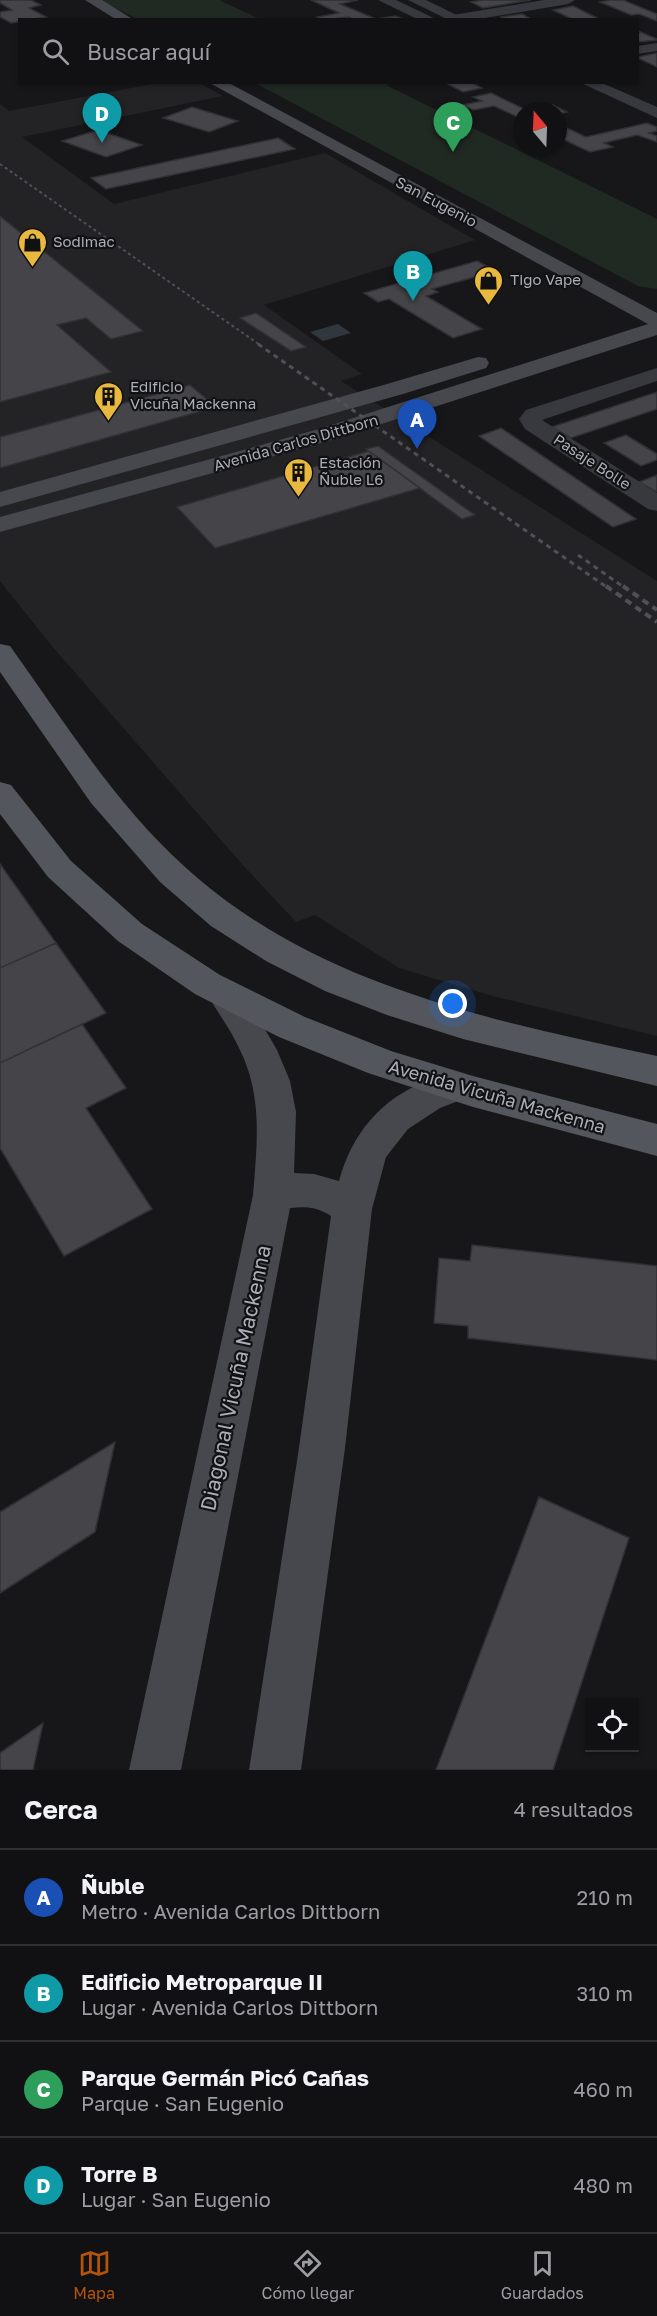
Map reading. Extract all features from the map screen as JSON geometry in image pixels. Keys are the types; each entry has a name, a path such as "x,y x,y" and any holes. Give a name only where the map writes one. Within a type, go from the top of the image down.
{"main road":[{"path":"92,0 124,18"},
{"path":"81,9 97,18"},
{"name":"San Eugenio","path":"220,84 650,303 657,321"},
{"name":"San Eugenio","path":"251,84 584,262"},
{"path":"613,320 650,303"},
{"name":"Avenida Carlos Dittborn","path":"0,525 327,434 657,328"},
{"name":"Avenida Carlos Dittborn","path":"0,500 395,389 495,358"},
{"path":"0,652 95,785 152,854 197,897 271,950 357,989 410,1009 466,1026 657,1071"},
{"name":"Avenida Vicuña Mackenna","path":"0,792 44,851 95,904 148,946 225,994 293,1030 384,1065 453,1088 657,1140"},
{"name":"Diagonal Vicuña Mackenna","path":"155,1770 273,1195 277,1110 273,1092 253,1038 225,994"},
{"path":"275,1770 322,1448 352,1209 363,1167 382,1132 410,1106 427,1096 453,1088"},
{"path":"273,1195 287,1191 316,1190 342,1200 352,1209"}],"street":[{"path":"385,0 427,18"},
{"path":"415,0 453,18"},
{"path":"461,18 568,0"},
{"path":"639,50 657,46"},
{"path":"591,84 657,113"},
{"path":"623,84 657,99"},
{"name":"Pasaje Bolle","path":"655,515 533,424 530,419 534,415 657,374"}],"shaded area":[{"path":"100,0 219,0 258,18 135,18"},
{"path":"153,84 201,84 223,96 22,137 114,204 325,153 475,240 264,305 362,374 341,381 657,581 657,1036 489,995 399,968 315,915 296,922 241,863 51,645 0,581 0,104 9,111"},
{"path":"257,84 390,84 386,85 513,148 513,156 530,156 657,219 657,289 638,286"},
{"path":"338,324 351,333 323,341 310,332"}],"building":[{"path":"0,0 31,0 41,5 29,8 46,17 18,18 18,22 11,23 0,17 0,12 12,10 0,3"},
{"path":"311,0 358,0 340,4 374,18 317,17 339,13"},
{"path":"531,0 483,8 471,2"},
{"path":"623,0 657,14 657,21 639,14 631,15 600,2"},
{"path":"573,6 597,18 570,18 553,10"},
{"path":"522,14 529,18 503,18 501,17"},
{"path":"639,31 657,39 639,42"},
{"path":"657,53 657,67 639,58"},
{"path":"448,84 474,84 482,88 463,92"},
{"path":"491,93 513,104 513,115 494,106 473,110 462,105 482,101 473,97"},
{"path":"192,107 238,121 209,132 163,118"},
{"path":"647,123 657,127 657,131 649,133 657,136 657,142 637,135 604,143 613,147 590,152 567,141 567,128 586,137"},
{"path":"98,130 142,145 106,157 62,141"},
{"path":"278,138 295,149 106,189 91,178"},
{"name":"Sodimac","path":"0,216 143,331 111,339 86,318 57,325 111,372 0,402"},
{"path":"477,261 496,271 432,289 438,292 426,296 482,329 453,338 389,299 378,302 364,293"},
{"path":"256,313 306,347 291,351 240,318"},
{"name":"Edificio Vicuña Mackenna","path":"190,385 216,407 0,468 0,437"},
{"path":"657,392 657,409 571,438 552,427"},
{"path":"501,428 636,519 613,527 479,436"},
{"path":"626,435 657,454 657,460 641,466 604,443"},
{"path":"378,446 475,515 462,519 366,449"},
{"name":"Estación Ñuble L6","path":"369,451 420,488 215,548 177,507"},
{"path":"657,475 657,492 639,482"},
{"path":"0,864 56,943 0,968"},
{"path":"56,943 106,1013 0,1063 0,968"},
{"path":"82,1024 126,1088 86,1108 152,1209 64,1256 0,1148 0,1063"},
{"path":"472,1245 657,1266 657,1360 468,1338 468,1326 434,1323 439,1258 470,1261"},
{"path":"115,1442 95,1532 0,1593 0,1512"},
{"path":"539,1497 629,1538 553,1770 436,1770"},
{"path":"43,1723 33,1770 0,1770 0,1753"}],"railway":[{"path":"0,164 260,345"},
{"path":"258,344 608,588"},
{"path":"578,555 625,588"},
{"path":"606,586 657,622"},
{"path":"623,586 657,610"}],"place":[{"name":"Torre B","path":"102,143"},
{"name":"Parque Germán Picó Cañas","path":"453,152"},
{"name":"Sodimac","path":"32,268"},
{"name":"Edificio Metroparque II","path":"413,301"},
{"name":"Tigo Vape","path":"489,306"},
{"name":"Edificio Vicuña Mackenna","path":"109,422"},
{"name":"Ñuble","path":"417,449"},
{"name":"Estación Ñuble L6","path":"298,498"}]}
